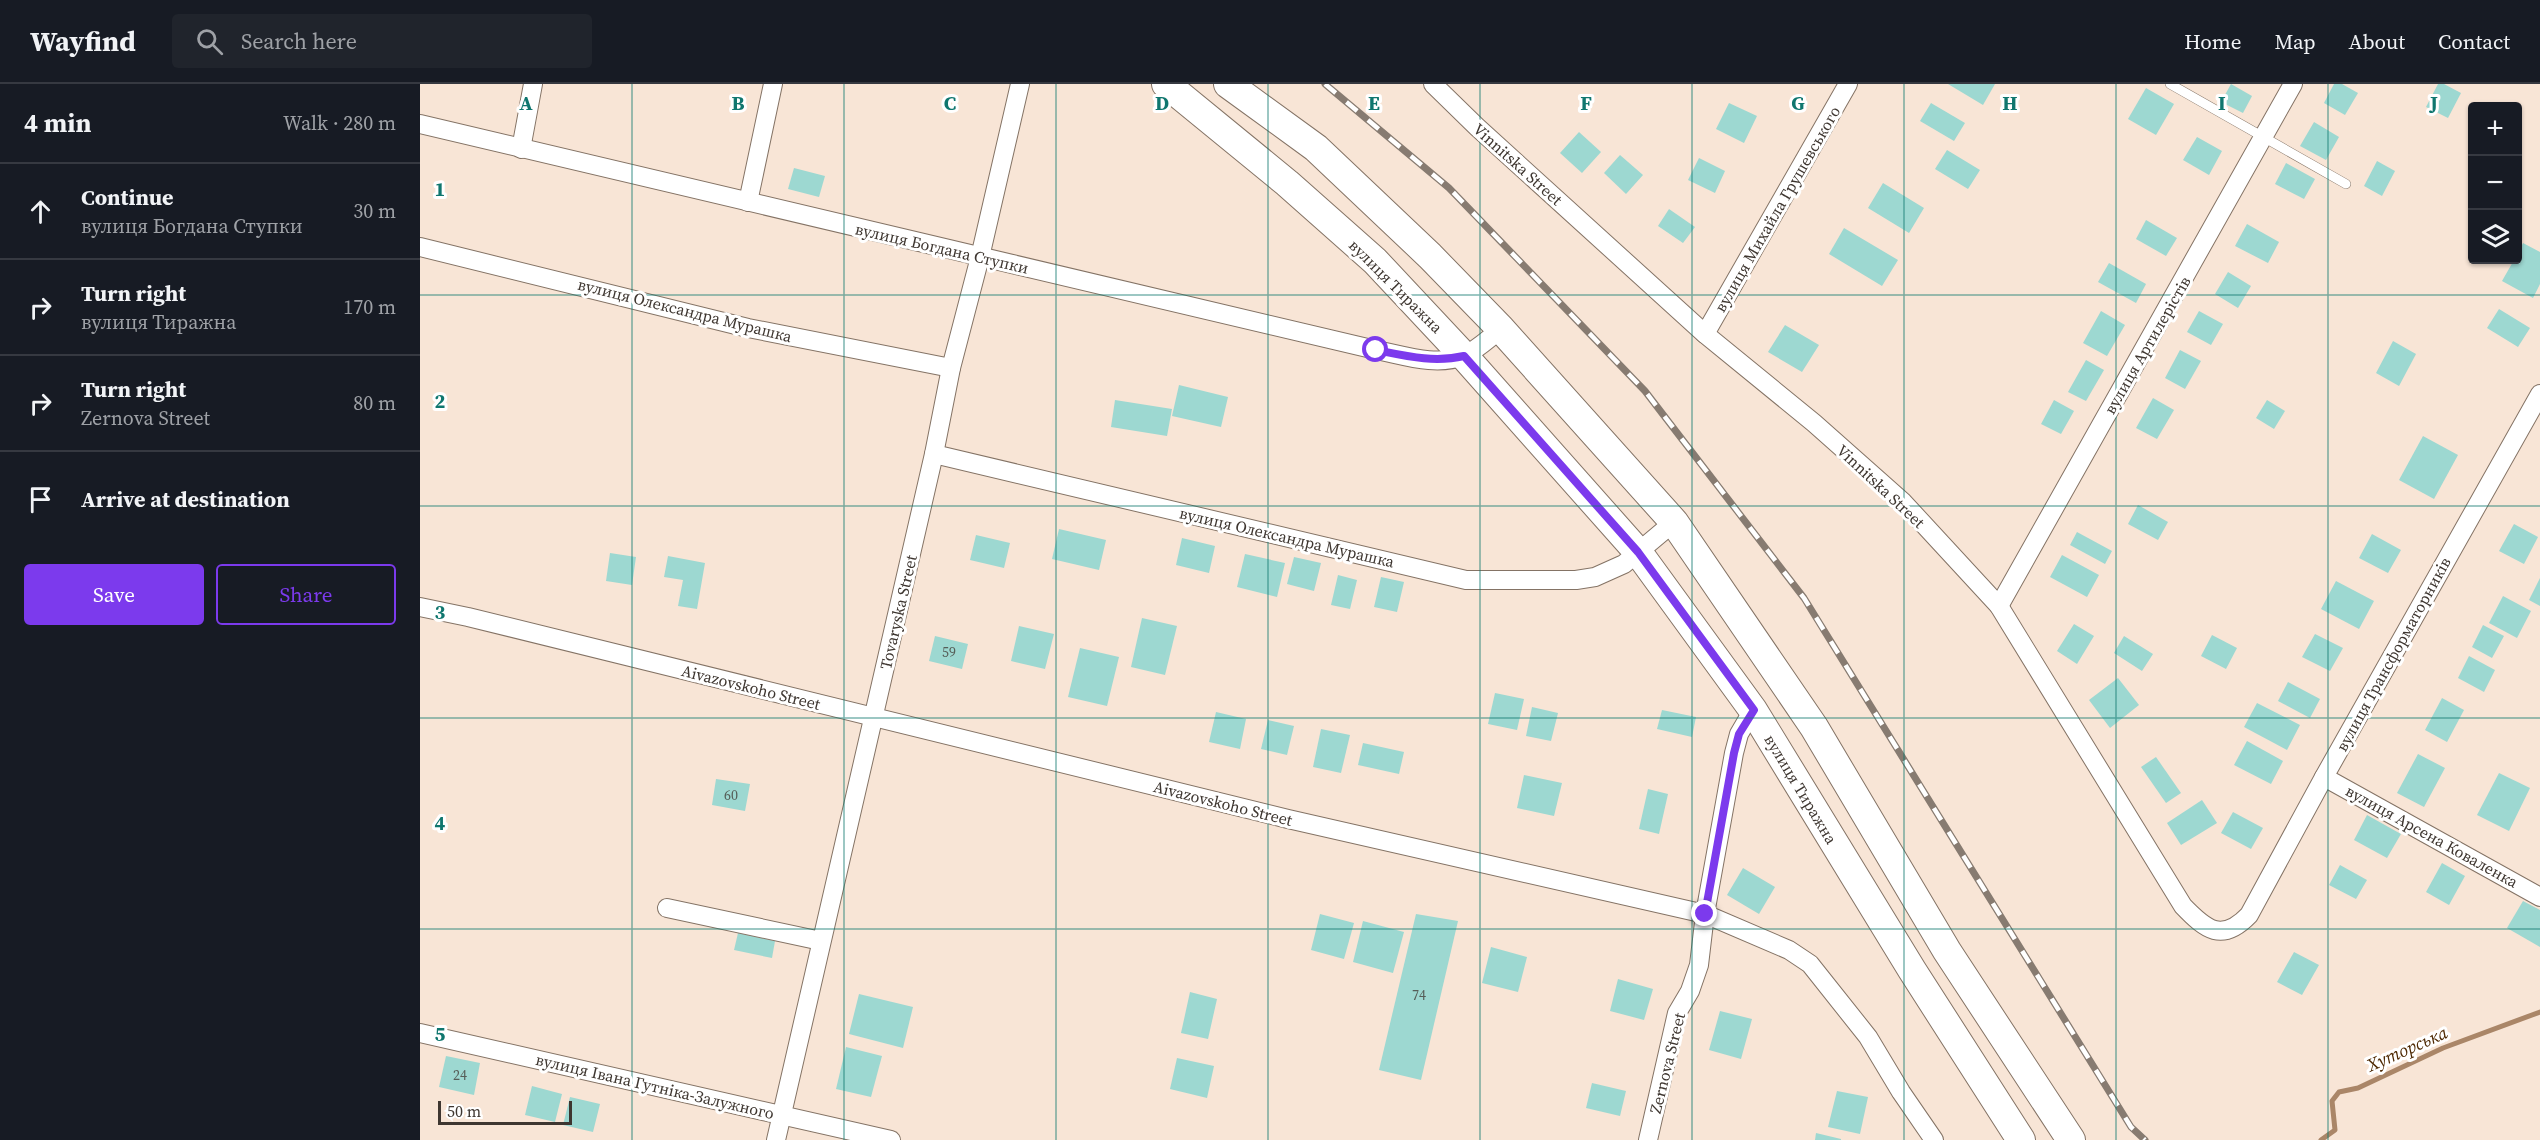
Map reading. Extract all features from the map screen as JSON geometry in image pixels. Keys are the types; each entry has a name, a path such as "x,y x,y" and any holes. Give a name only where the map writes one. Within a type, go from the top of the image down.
{"main road":[{"name":"вулиця Тиражна","path":"1166,84 1287,183 1375,261 1464,356 1638,552 1754,710 1912,970 2021,1140"},
{"path":"1228,84 1316,148 1430,256 1501,329 1674,522 1814,727 1947,951 2071,1140"}],"street":[{"path":"521,149 533,84"},
{"path":"748,202 773,84"},
{"name":"Tovaryska Street","path":"776,1140 934,454 951,368 980,257 1020,84"},
{"name":"Vinnitska Street","path":"1434,84 1477,127 1705,334 1814,423 1903,502 1999,606 2183,906 2200,924 2213,931 2238,927 2249,915"},
{"name":"вулиця Михайла Грушевського","path":"1705,334 1848,84"},
{"name":"вулиця Артилерістів","path":"1999,606 2293,84"},
{"name":"вулиця Богдана Ступки","path":"420,124 1376,350 1428,360 1447,360 1464,356"},
{"name":"вулиця Олександра Мурашка","path":"420,247 748,328 951,368"},
{"path":"1464,356 1501,329"},
{"name":"вулиця Трансформаторників","path":"2249,915 2324,777 2540,394"},
{"name":"вулиця Олександра Мурашка","path":"934,454 1466,580 1576,580 1609,572 1624,564 1674,522"},
{"name":"Aivazovskoho Street","path":"420,607 1288,819 1705,914 1789,950 1810,964 1868,1037 1900,1092 1934,1140"},
{"name":"Zernova Street","path":"1648,1140 1677,1013 1690,991 1699,965 1705,914 1734,753 1739,734 1754,710"},
{"name":"вулиця Арсена Коваленка","path":"2324,777 2540,897"},
{"path":"667,908 821,941"},
{"name":"вулиця Івана Гутніка-Залужного","path":"420,1033 891,1140"}],"lane":[{"path":"2170,84 2346,184"}],"building":[{"path":"1948,84 1995,84 1983,105"},
{"path":"2231,84 2252,96 2243,113 2221,102"},
{"path":"2334,84 2342,84 2358,93 2345,115 2324,103"},
{"path":"2438,84 2444,84 2461,93 2448,118 2426,107"},
{"path":"2146,88 2174,104 2156,135 2128,119"},
{"path":"1729,103 1757,116 1744,143 1716,129"},
{"path":"1931,103 1965,123 1954,141 1920,121"},
{"path":"2314,122 2339,137 2326,160 2300,146"},
{"path":"1579,132 1601,152 1582,173 1560,153"},
{"path":"2197,137 2222,151 2209,175 2183,160"},
{"path":"1947,150 1980,170 1968,189 1935,169"},
{"path":"1620,155 1643,175 1626,194 1604,173"},
{"path":"1699,158 1725,171 1715,193 1688,180"},
{"path":"2377,161 2395,171 2382,196 2364,186"},
{"path":"2286,163 2315,179 2304,199 2275,184"},
{"path":"794,168 825,176 819,197 788,189"},
{"path":"1883,183 1924,208 1909,233 1868,208"},
{"path":"1669,209 1695,227 1683,243 1658,226"},
{"path":"2146,220 2177,238 2166,256 2136,239"},
{"path":"2247,224 2279,242 2268,263 2235,246"},
{"path":"1844,228 1898,260 1882,286 1829,254"},
{"path":"2523,243 2540,252 2540,284 2533,298 2502,281 2512,264 2522,264"},
{"path":"2109,263 2146,284 2136,303 2098,282"},
{"path":"2228,272 2251,286 2238,308 2215,294"},
{"path":"2499,309 2530,328 2518,347 2487,328"},
{"path":"2101,311 2125,325 2107,356 2083,343"},
{"path":"2199,311 2223,324 2211,345 2187,332"},
{"path":"1785,325 1819,345 1802,372 1768,352"},
{"path":"2393,341 2416,354 2399,386 2376,373"},
{"path":"2180,350 2201,361 2185,389 2165,378"},
{"path":"2086,360 2104,370 2086,401 2068,392"},
{"path":"1179,385 1228,397 1221,427 1172,416"},
{"path":"2153,398 2174,410 2157,439 2136,428"},
{"path":"1115,400 1172,409 1167,436 1111,427"},
{"path":"2054,400 2074,411 2061,434 2041,424"},
{"path":"2267,400 2285,411 2274,429 2256,418"},
{"path":"2423,436 2458,455 2434,499 2399,480"},
{"path":"2138,505 2168,522 2158,540 2128,524"},
{"path":"2514,524 2538,537 2524,564 2499,551"},
{"path":"1059,529 1106,540 1099,570 1052,559"},
{"path":"2077,532 2112,551 2105,564 2070,545"},
{"path":"2372,534 2401,550 2388,573 2359,558"},
{"path":"976,535 1010,543 1004,568 970,560"},
{"path":"1182,538 1215,546 1209,573 1176,565"},
{"path":"610,553 636,557 632,585 606,581"},
{"path":"1245,554 1285,563 1277,597 1237,587"},
{"path":"2062,555 2099,575 2087,597 2050,577"},
{"path":"668,556 705,563 697,609 678,606 683,580 664,577"},
{"path":"1294,557 1321,563 1314,591 1287,584"},
{"path":"1338,575 1357,580 1350,609 1331,605"},
{"path":"1381,577 1404,582 1397,612 1374,607"},
{"path":"2540,578 2540,606 2529,600"},
{"path":"2336,581 2374,601 2359,629 2321,609"},
{"path":"2503,596 2531,611 2517,638 2489,623"},
{"path":"1142,618 1177,626 1165,675 1131,667"},
{"path":"2074,624 2094,636 2077,664 2057,651"},
{"path":"2483,625 2504,636 2492,658 2472,647"},
{"path":"1019,626 1054,634 1045,669 1011,661"},
{"path":"2315,634 2343,648 2330,671 2302,657"},
{"path":"2212,635 2237,648 2226,669 2201,656"},
{"path":"935,636 968,644 962,669 929,661"},
{"path":"2124,636 2153,654 2142,671 2114,653"},
{"path":"1080,648 1119,657 1107,706 1068,697"},
{"path":"2469,656 2495,670 2484,692 2458,678"},
{"path":"2118,678 2139,705 2110,728 2089,700"},
{"path":"2288,682 2320,699 2310,718 2278,701"},
{"path":"1495,693 1524,699 1517,730 1488,724"},
{"path":"2442,698 2464,710 2447,742 2425,730"},
{"path":"2257,703 2300,725 2287,750 2244,727"},
{"path":"1532,707 1558,713 1551,741 1526,736"},
{"path":"1662,710 1696,717 1692,737 1657,729"},
{"path":"1216,712 1246,719 1240,749 1209,742"},
{"path":"1268,720 1294,726 1287,755 1261,749"},
{"path":"1321,729 1350,735 1341,773 1313,767"},
{"path":"2247,741 2283,761 2271,784 2234,765"},
{"path":"1363,743 1404,752 1399,774 1358,765"},
{"path":"2418,754 2445,768 2424,807 2397,793"},
{"path":"2156,757 2181,793 2166,803 2141,767"},
{"path":"2499,773 2530,788 2509,831 2477,815"},
{"path":"1524,775 1562,783 1554,816 1517,808"},
{"path":"716,779 750,784 745,811 712,805"},
{"path":"1648,789 1668,794 1659,834 1639,829"},
{"path":"2202,800 2217,823 2181,845 2167,823"},
{"path":"2233,812 2263,828 2251,849 2221,833"},
{"path":"2367,815 2401,834 2387,858 2354,840"},
{"path":"2442,863 2465,876 2449,905 2426,892"},
{"path":"2340,865 2367,880 2356,899 2329,885"},
{"path":"1743,868 1775,887 1759,914 1727,895"},
{"path":"2523,901 2540,910 2540,947 2507,928"},
{"path":"1320,914 1354,923 1344,959 1311,950"},
{"path":"1416,914 1458,921 1421,1080 1379,1070"},
{"path":"1363,921 1404,932 1393,973 1353,962"},
{"path":"738,933 775,941 772,958 734,950"},
{"path":"1491,947 1527,957 1518,992 1482,983"},
{"path":"2294,952 2319,965 2302,995 2277,982"},
{"path":"1618,979 1653,989 1644,1020 1610,1011"},
{"path":"1190,992 1217,999 1208,1039 1181,1033"},
{"path":"859,994 913,1007 903,1048 849,1034"},
{"path":"1720,1011 1752,1019 1741,1059 1709,1050"},
{"path":"846,1047 882,1056 871,1097 836,1089"},
{"path":"446,1056 480,1063 474,1095 439,1087"},
{"path":"1177,1058 1214,1066 1207,1098 1170,1089"},
{"path":"1592,1083 1626,1091 1620,1116 1586,1108"},
{"path":"532,1086 562,1094 555,1122 525,1115"},
{"path":"1837,1091 1868,1097 1860,1134 1828,1127"},
{"path":"570,1097 600,1104 593,1132 563,1125"},
{"path":"1816,1133 1841,1139 1841,1140 1815,1140"}],"waterway":[{"name":"Хуторська","path":"2321,1140 2335,1130 2332,1101 2339,1092 2358,1088 2443,1048 2540,1012"}],"railway":[{"path":"1325,84 1449,188 1645,391 1804,598 2131,1127 2145,1140"}],"route":[{"path":"1376,350 1428,360 1447,360 1464,356 1638,552 1754,710 1739,734 1734,753 1705,914"}]}
